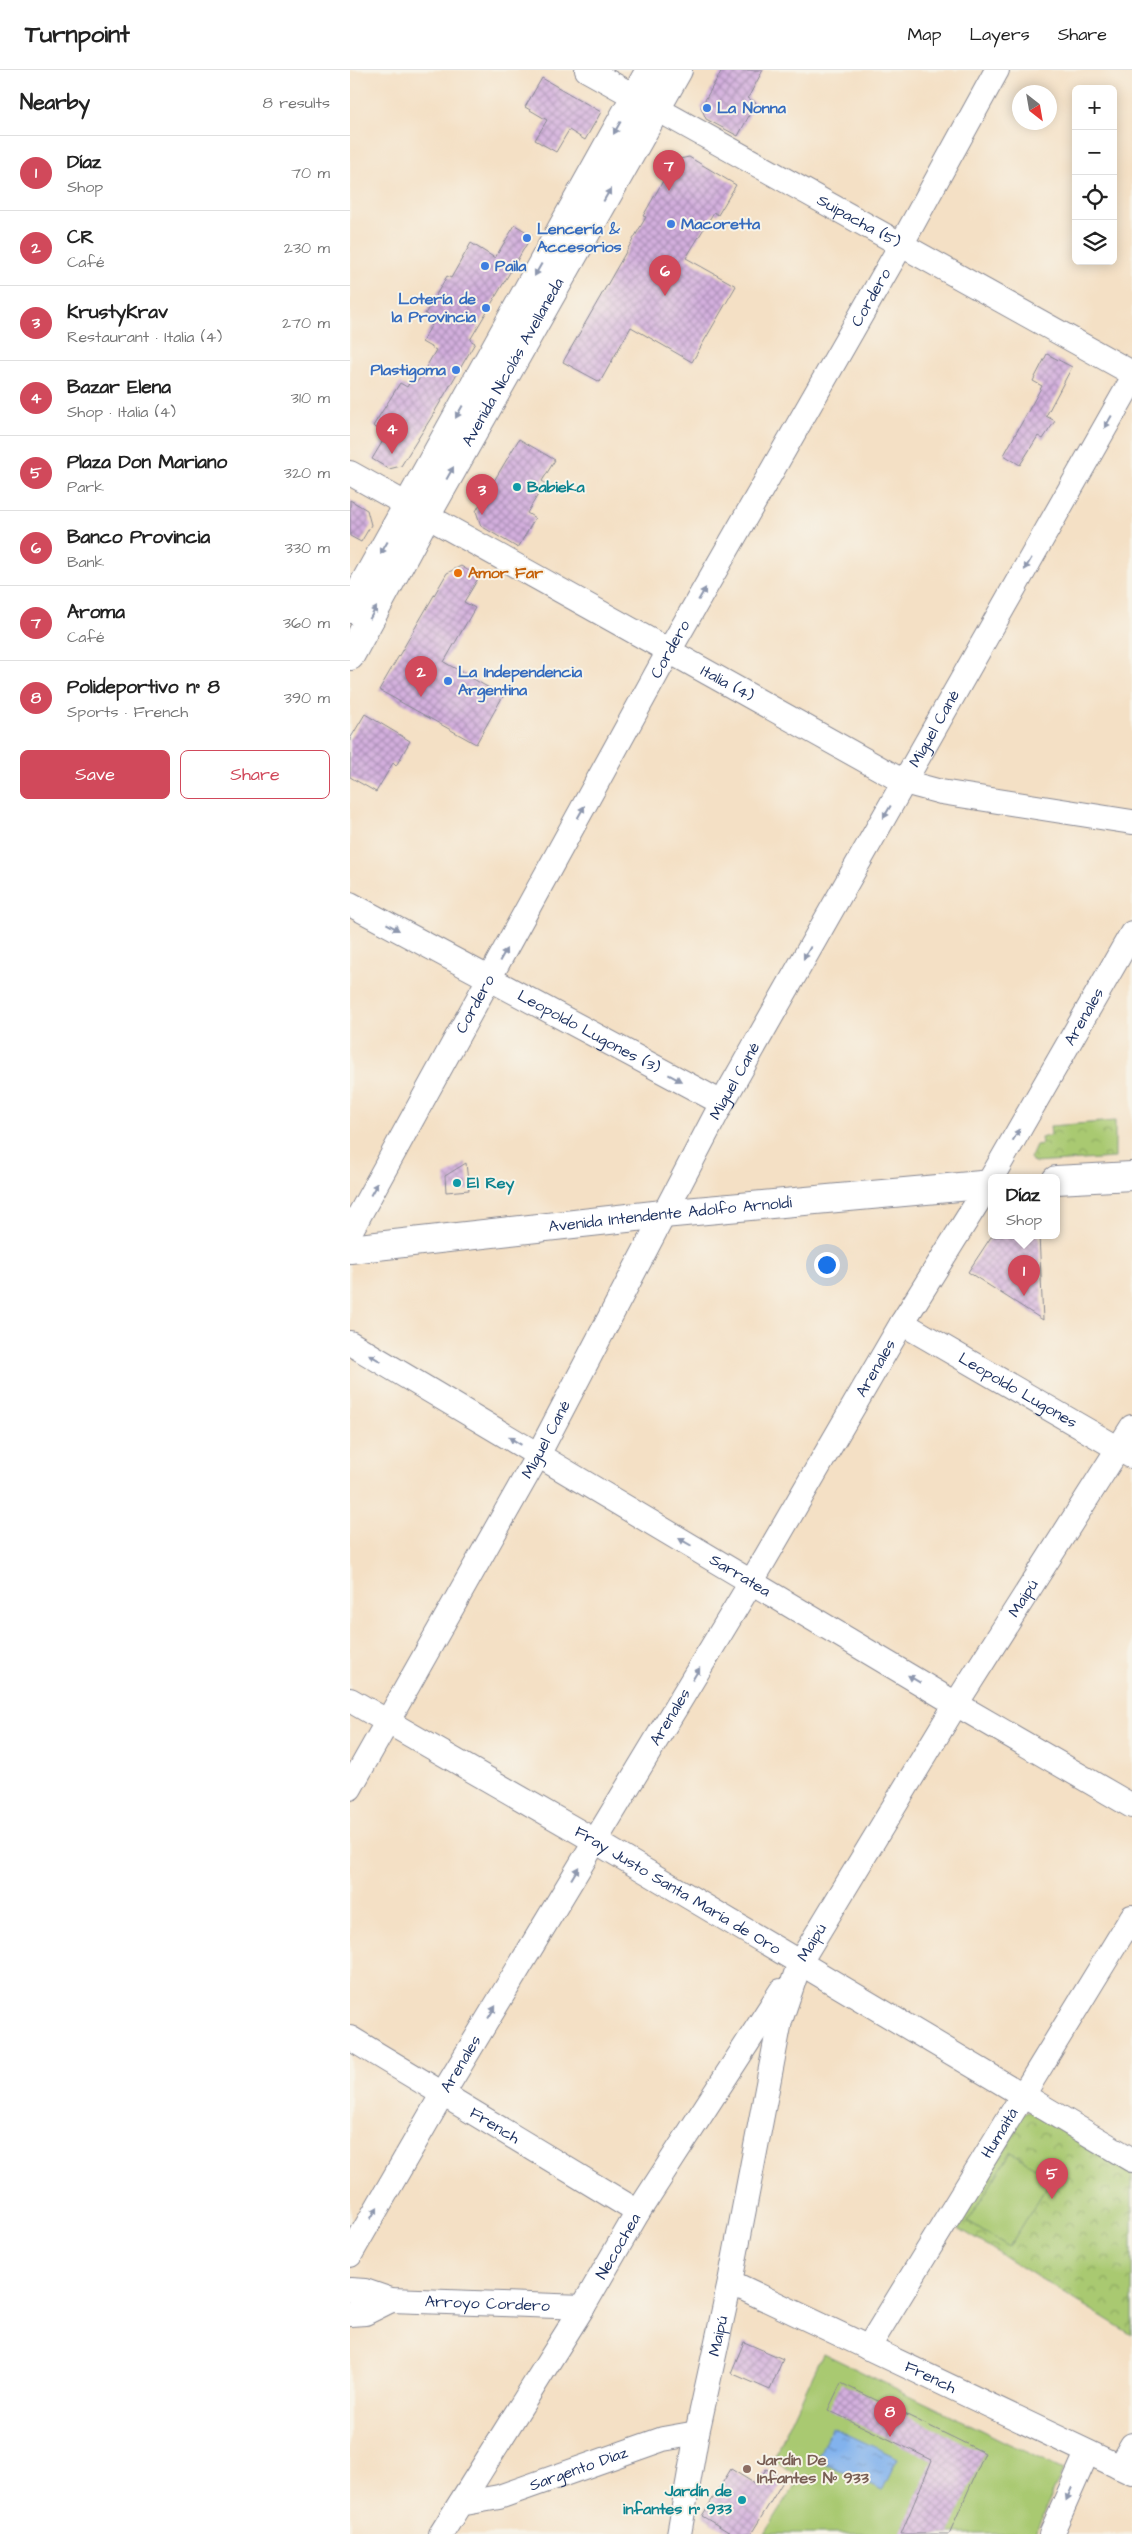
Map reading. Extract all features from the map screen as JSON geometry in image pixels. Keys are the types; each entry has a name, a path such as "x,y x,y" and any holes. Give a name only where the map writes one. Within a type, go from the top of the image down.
{"main road":[{"name":"Avenida Nicolás Avellaneda","path":"645,103 650,70"},
{"name":"Avenida Nicolás Avellaneda","path":"350,656 417,511 645,103 678,70"},
{"name":"Avenida Nicolás Avellaneda","path":"350,608 417,511"},
{"path":"1060,1180 1132,1176"},
{"name":"Avenida Intendente Adolfo Arnoldi","path":"350,1249 663,1214 988,1181"}],"street":[{"name":"Suipacha (5)","path":"587,70 1132,373"},
{"name":"Cordero","path":"350,1232 670,651 901,244 997,70"},
{"name":"Miguel Cané","path":"350,1788 538,1456 722,1103 1132,380"},
{"name":"Italia (4)","path":"350,473 904,782 940,792 1132,822"},
{"name":"Leopoldo Lugones (3)","path":"350,904 722,1103"},
{"name":"Arenales","path":"995,1174 1132,933"},
{"name":"Arenales","path":"350,2255 442,2095 752,1581 902,1323 988,1186"},
{"name":"Leopoldo Lugones","path":"902,1323 1125,1453"},
{"name":"Sarratea","path":"350,1343 956,1704 1132,1806"},
{"name":"Maipú","path":"679,2534 697,2433 730,2282 780,2021 800,1962 956,1704 1125,1453 1132,1427"},
{"name":"Fray Justo Santa María de Oro","path":"350,1700 800,1962 1132,2160"},
{"name":"Humaitá","path":"868,2348 1132,1917"},
{"name":"Necochea","path":"441,2534 583,2308 638,2212 800,1962"},
{"name":"French","path":"350,2038 638,2212"},
{"name":"French","path":"730,2282 1125,2470"},
{"name":"Arroyo Cordero","path":"350,2290 365,2291 391,2300 583,2308"},
{"name":"Arroyo Cordero","path":"350,2314 365,2313 391,2300"},
{"name":"Sargento Díaz","path":"460,2504 499,2496 663,2439 697,2433"},
{"path":"1125,2470 1132,2445"},
{"path":"1051,2534 1087,2453"}],"green space":[{"path":"1115,1121 1115,1158 1034,1163 1030,1158 1036,1145 1042,1144 1041,1138 1051,1135 1050,1126"},
{"path":"1027,2111 1034,2112 1132,2172 1132,2335 955,2226 1020,2116"},
{"path":"1011,2152 1052,2178 1009,2247 968,2221"},
{"path":"823,2353 1063,2470 1034,2534 765,2534 800,2478 773,2460"}],"water":[{"path":"832,2427 898,2458 882,2491 817,2460"}],"building":[{"path":"722,70 763,70 748,98 756,103 738,136 706,119 701,107"},
{"path":"542,78 601,112 585,140 569,130 556,152 535,140 547,120 525,107"},
{"path":"689,157 736,185 718,215 714,212 686,258 736,286 692,362 631,327 600,382 563,362 646,217 643,216 675,160"},
{"path":"515,225 532,235 470,340 475,343 431,418 401,466 389,469 372,459 387,434 373,426 400,383 407,387 412,378 418,381 436,350 422,342 435,319 425,314 447,276 451,278 471,243 495,258"},
{"path":"1047,354 1072,367 1046,416 1055,421 1043,439 1038,436 1020,465 1004,455 1042,386 1033,381"},
{"path":"519,439 555,460 542,481 545,483 527,513 535,518 518,548 481,526 476,511"},
{"path":"350,500 367,510 371,525 361,542 350,536"},
{"path":"461,566 479,577 464,602 475,608 444,662 503,696 476,744 379,690 447,573"},
{"path":"365,714 410,741 396,766 393,763 376,792 350,777 350,739"},
{"name":"El Rey","path":"466,1163 469,1190 446,1192 445,1176"},
{"path":"990,1239 1039,1239 1043,1320 968,1272"},
{"path":"744,2342 783,2359 770,2390 731,2373"},
{"path":"841,2383 985,2453 949,2534 901,2534 932,2460 828,2410"},
{"name":"Jardín de infantes n° 933","path":"731,2469 757,2485 766,2469 784,2480 751,2534 732,2534 702,2516"}],"place":[{"name":"La Nonna","path":"707,108"},
{"name":"Aroma","path":"669,191"},
{"name":"Macoretta","path":"671,224"},
{"name":"Lencería & Accesorios","path":"527,238"},
{"name":"Paila","path":"485,266"},
{"name":"Banco Provincia","path":"665,296"},
{"name":"Lotería de la Provincia","path":"486,308"},
{"name":"Plastigoma","path":"456,370"},
{"name":"Bazar Elena","path":"392,454"},
{"name":"Babieka","path":"517,487"},
{"name":"KrustyKrav","path":"482,515"},
{"name":"Amor Far","path":"458,573"},
{"name":"La Independencia Argentina","path":"448,681"},
{"name":"CR","path":"421,697"},
{"name":"El Rey","path":"457,1183"},
{"name":"Díaz","path":"1024,1296"},
{"name":"Plaza Don Mariano","path":"1052,2199"},
{"name":"Polideportivo n° 8","path":"890,2437"},
{"name":"Jardín De Infantes Nº 933","path":"747,2469"},
{"name":"Jardín de infantes n° 933","path":"742,2500"}]}
